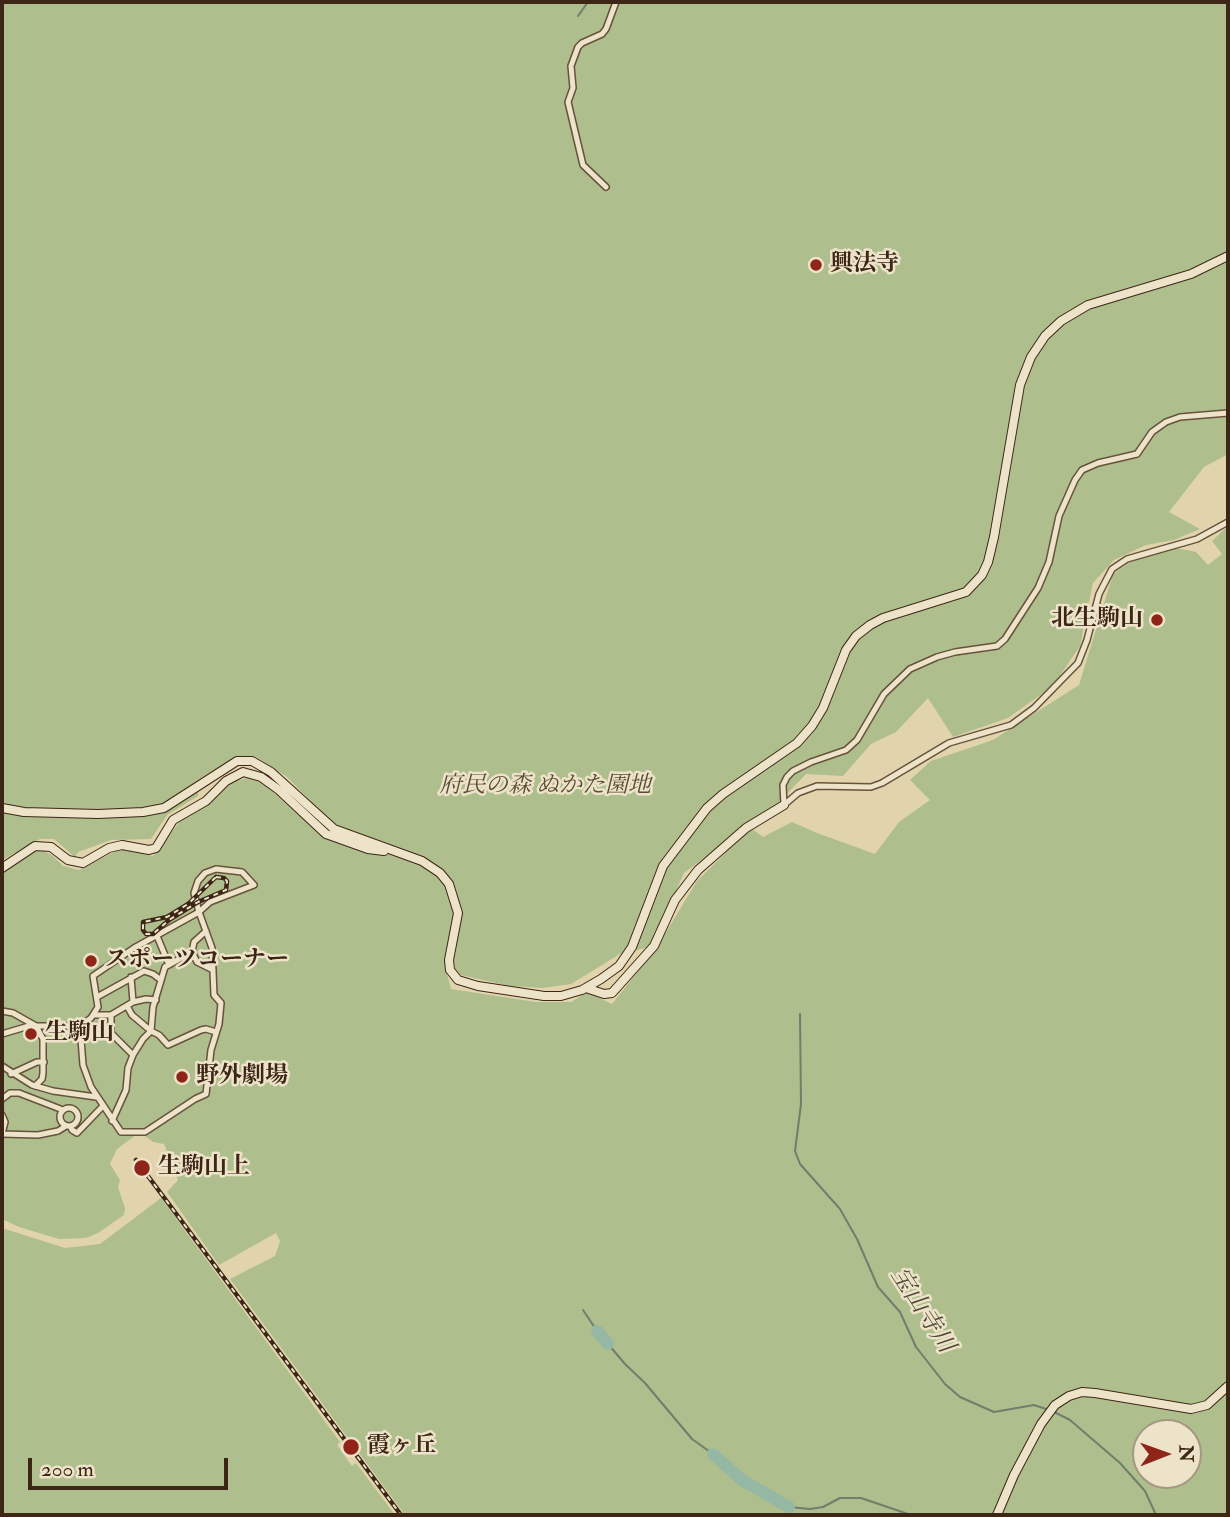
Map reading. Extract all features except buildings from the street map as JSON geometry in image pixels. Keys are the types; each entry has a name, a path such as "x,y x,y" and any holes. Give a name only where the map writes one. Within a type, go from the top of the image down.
{"street":[{"path":"606,187 583,165 568,102 573,88 571,66 578,47 602,34 616,2"},
{"path":"2,808 24,812 143,812 164,808 237,761 252,761 271,772 334,829 422,861 440,873 449,884 458,913 449,966 453,976 478,986 544,996 561,996 586,988 619,966 632,947 663,866 707,808 723,793 797,743 812,726 823,708 846,650 856,636 883,618 966,592 982,575 994,537 1020,385 1031,357 1045,336 1061,321 1088,305 1191,274 1228,256"},
{"path":"784,805 783,785 787,777 793,771 846,750 857,740 884,694 910,669 946,654 998,646 1005,639 1038,588 1049,562 1059,516 1082,470 1098,463 1137,454 1152,432 1166,422 1180,417 1228,413"},
{"path":"586,988 604,994 611,993 654,946 675,900 698,870 746,828 784,805 798,793 817,786 871,787 949,743 1011,725 1034,708 1077,663 1087,640 1099,594 1112,569 1127,559 1197,539 1228,522"},
{"path":"2,868 35,846 51,847 68,860 83,863 109,848 122,845 149,850 156,848 173,820 206,801 226,781 243,772 261,777 326,834 368,849 380,852 388,850"},
{"path":"2,1034 36,1026 80,1026 98,1007 93,976 134,948 199,912 210,902 254,885 242,872 216,869 205,873 198,881 194,893 199,912 212,948 214,995 221,1003 211,1050 206,1094 145,1132 121,1132 96,1097 83,1065 80,1026"},
{"path":"206,931 194,942 192,952 197,962 213,970"},
{"path":"157,936 169,965"},
{"path":"112,1121 126,1090 128,1068 133,1055 151,1031 165,967 192,952"},
{"path":"97,997 144,971 161,980"},
{"path":"131,976 133,1002"},
{"path":"93,1015 111,1015 133,1002 156,1000"},
{"path":"127,1006 132,1015 168,1045 205,1029 216,1032"},
{"path":"2,1011 13,1013 36,1026 43,1039 42,1079 35,1086"},
{"path":"111,1015 111,1033 133,1055"},
{"path":"11,1074 37,1062 44,1062"},
{"path":"2,1066 11,1074 35,1086 96,1097"},
{"path":"2,1099 10,1093 19,1093 63,1110 72,1108 77,1111 77,1121 38,1135 2,1134 5,1122 2,1115"},
{"path":"63,1110 60,1117 77,1133 102,1107"},
{"path":"997,1515 1014,1475 1044,1418 1055,1405 1069,1396 1082,1392 1191,1409 1207,1405 1228,1386"}],"green space":[{"name":"府民の森 ぬかた園地","path":"2,2 1228,2 1228,454 1204,467 1169,512 1200,529 1174,540 1146,545 1114,560 1093,583 1080,646 1053,686 1008,718 953,737 928,698 896,732 871,744 843,776 806,774 779,802 684,873 649,947 620,954 571,984 543,988 509,986 461,975 455,969 454,962 461,910 456,890 447,875 424,857 332,823 287,777 256,757 236,757 199,779 198,796 167,815 151,839 111,840 78,852 75,857 54,839 40,839 2,860"},
{"path":"1228,526 1228,1515 405,1515 230,1279 275,1256 280,1241 276,1233 219,1265 167,1192 178,1180 164,1144 136,1135 117,1149 110,1164 120,1180 118,1187 125,1208 124,1215 98,1233 86,1238 59,1239 2,1219 2,873 40,849 63,866 79,870 120,849 153,856 184,816 209,804 232,782 247,778 263,783 315,830 335,842 416,861 435,873 444,883 454,907 454,921 445,966 451,989 536,1002 571,1002 587,992 612,1004 657,947 697,881 751,828 763,837 792,822 875,854 899,822 930,800 910,780 931,761 993,740 1079,685 1113,574 1136,558 1176,548 1196,552 1208,565 1222,554 1212,541"},
{"path":"161,1198 340,1442 337,1445 352,1466 356,1463 395,1515 2,1515 2,1228 65,1248 100,1244"}],"waterway":[{"path":"578,16 588,2"},
{"name":"宝山寺川","path":"800,1014 801,1104 795,1151 800,1164 840,1209 857,1239 878,1287 900,1312 916,1347 945,1384 960,1397 994,1412 1034,1405 1049,1410"},
{"name":"宝山寺川","path":"583,1310 597,1331"},
{"name":"宝山寺川","path":"597,1331 608,1344"},
{"name":"宝山寺川","path":"608,1344 692,1439 713,1454"},
{"name":"宝山寺川","path":"1054,1412 1070,1420 1120,1463 1145,1491 1156,1515"},
{"name":"宝山寺川","path":"713,1454 742,1480 789,1507"},
{"name":"宝山寺川","path":"789,1507 810,1509 823,1507 840,1498 861,1498 911,1515"}],"railway":[{"path":"216,877 227,881 226,890 198,902 169,920 153,934 146,934 143,922 167,917 188,904 216,877"},
{"path":"136,1160 401,1515"}],"place":[{"name":"興法寺","path":"816,265"},
{"name":"北生駒山","path":"1157,620"},
{"name":"スポーツコーナー","path":"91,961"},
{"name":"生駒山","path":"31,1034"},
{"name":"野外劇場","path":"182,1077"},
{"name":"生駒山上","path":"142,1168"},
{"name":"霞ヶ丘","path":"351,1447"}]}
